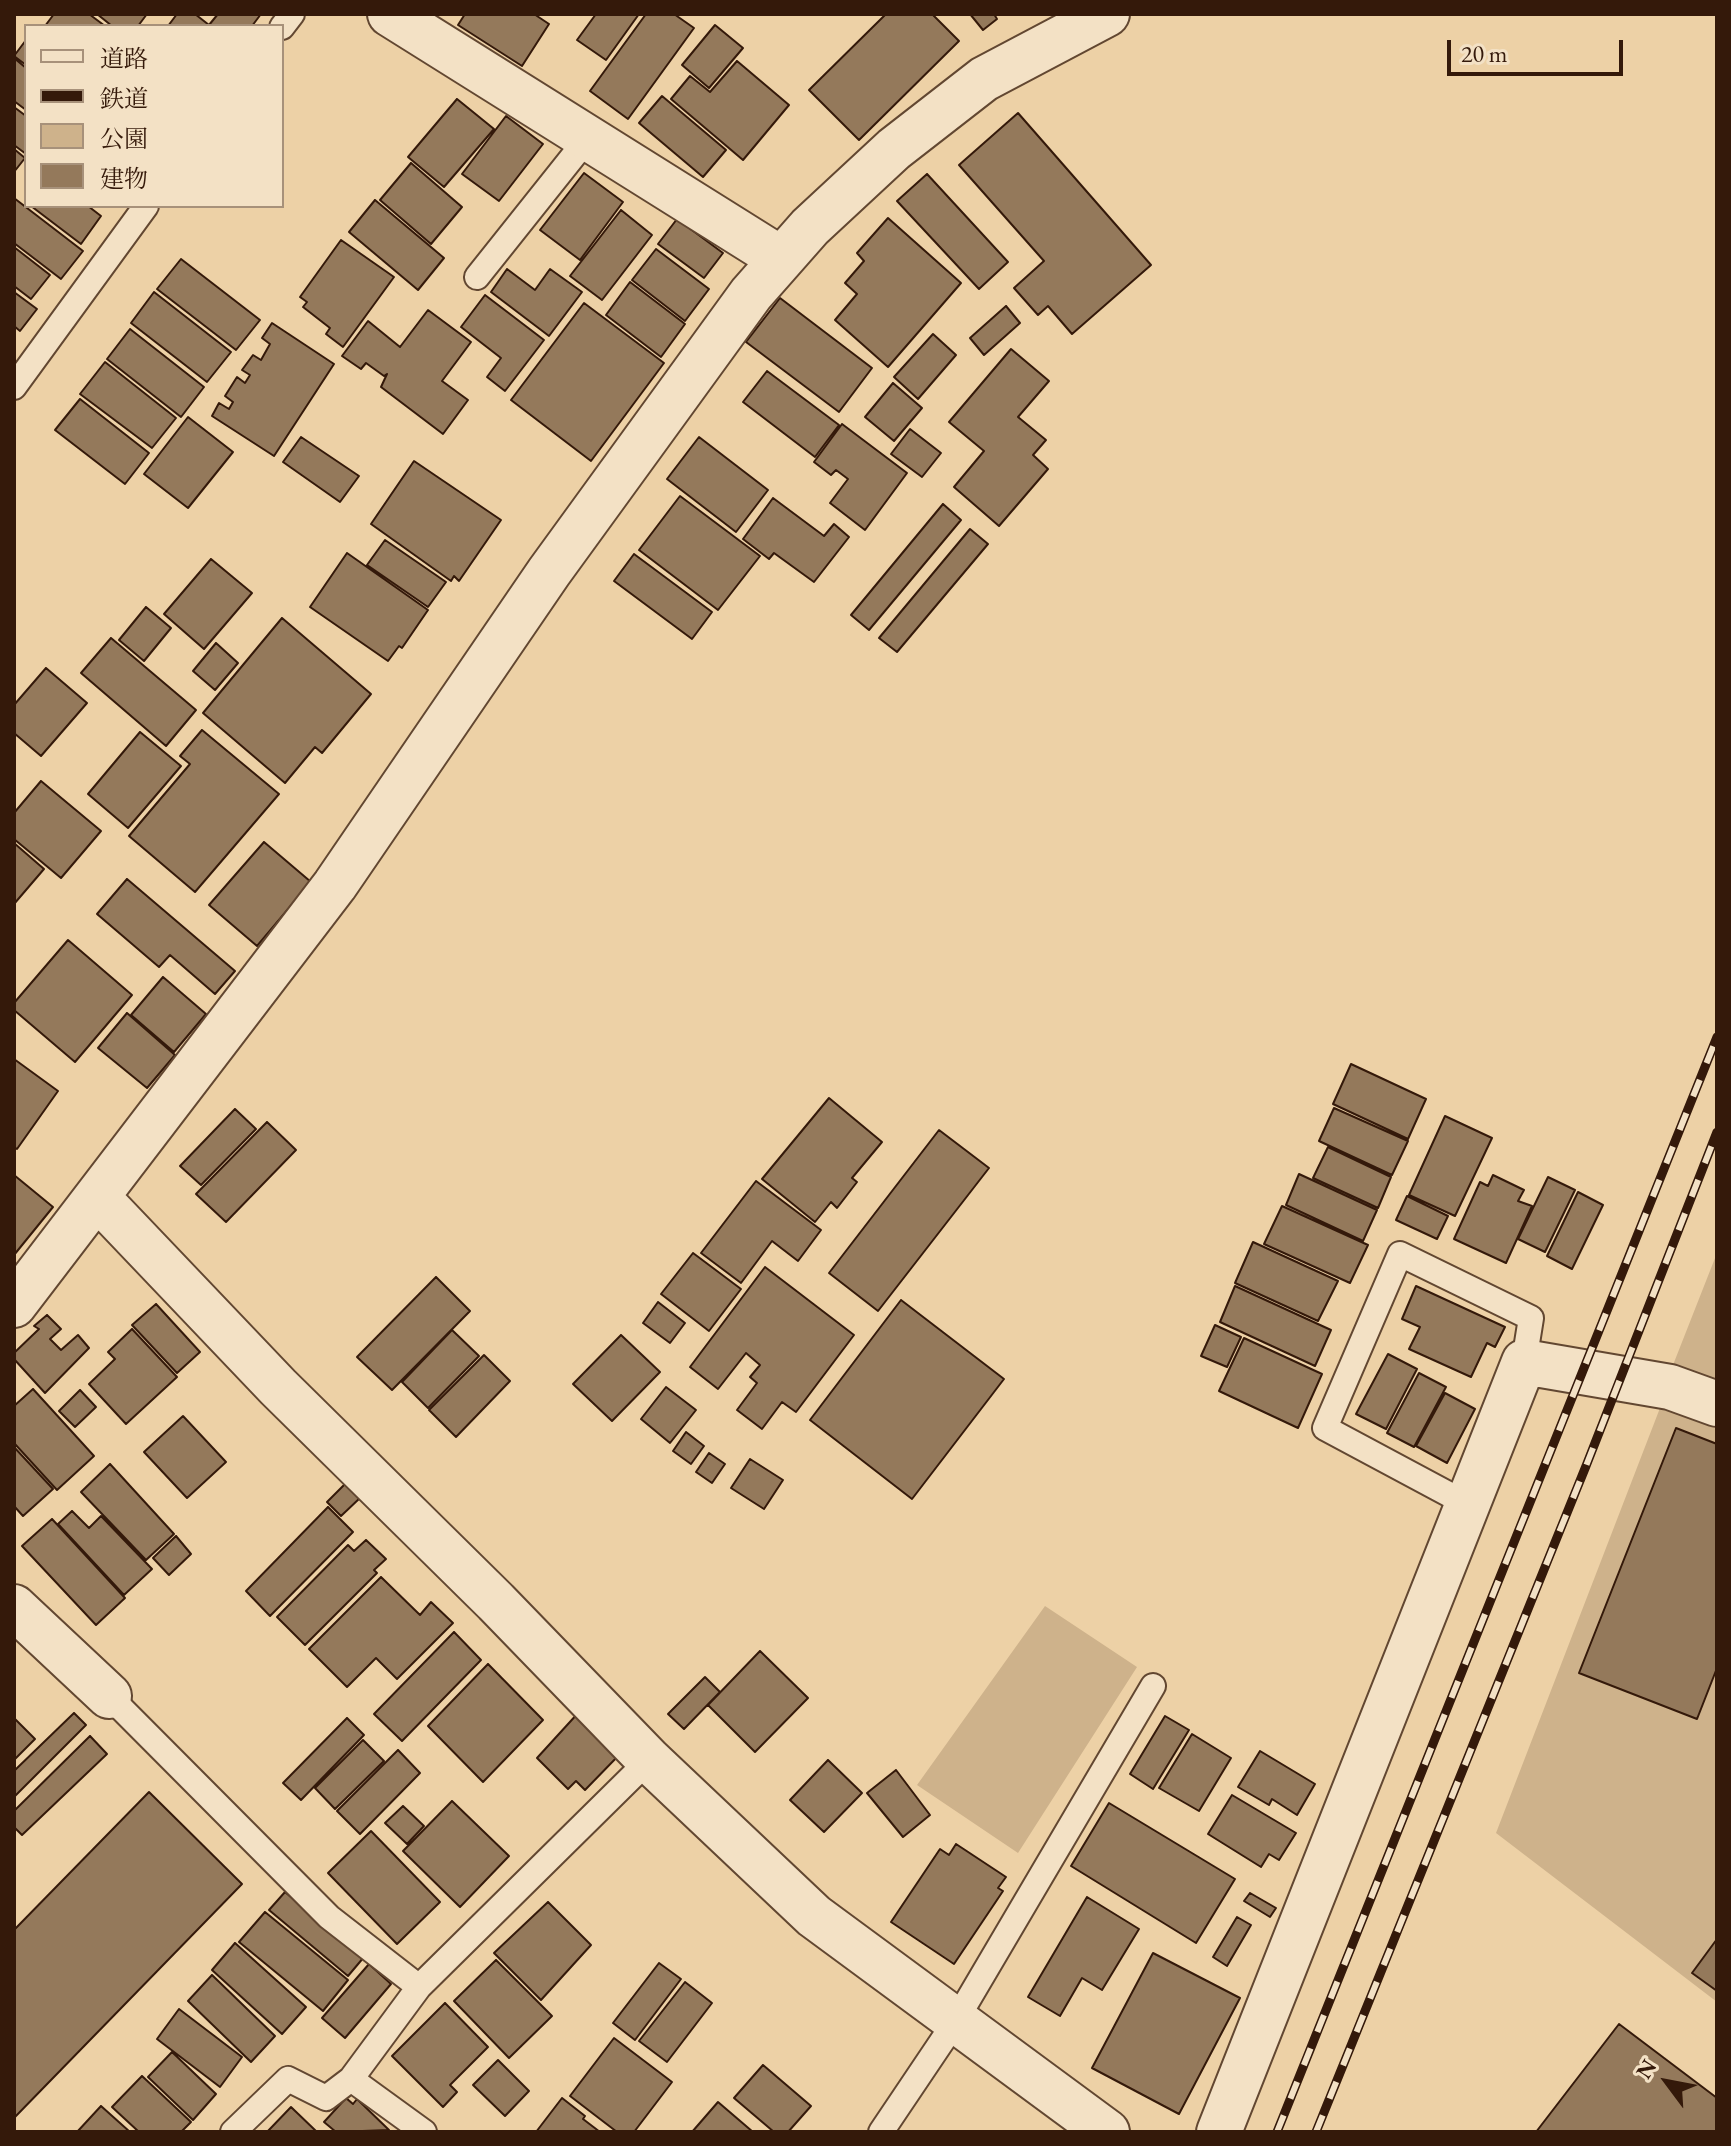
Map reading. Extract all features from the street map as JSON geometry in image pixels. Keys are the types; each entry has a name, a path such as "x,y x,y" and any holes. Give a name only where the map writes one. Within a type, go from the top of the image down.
{"street":[{"path":"390,14 781,259"},
{"path":"14,1305 335,885 549,572 683,385 781,259 810,227 894,149 984,79 1107,14"},
{"path":"97,1197 278,1387 496,1602 649,1760 814,1916 1107,2132"},
{"path":"1219,2132 1524,1362 1670,1387 1717,1404"},
{"path":"14,1607 109,1696"}],"lane":[{"path":"477,277 587,139"},
{"path":"14,387 145,208"},
{"path":"1467,1504 1325,1428 1400,1254 1531,1318 1524,1362"},
{"path":"881,2132 955,2022 1153,1686"},
{"path":"109,1696 329,1917 419,1987"},
{"path":"233,2132 288,2079 326,2098 351,2079 419,1987 649,1760"},
{"path":"351,2079 424,2132"}],"green space":[{"path":"1717,1253 1717,1382 1673,1365"},
{"path":"1660,1408 1717,1429 1717,2002 1496,1833"},
{"path":"1045,1606 1137,1667 1018,1853 917,1785"}],"building":[{"path":"54,14 89,14 102,24 46,24"},
{"path":"97,14 147,14 140,24 110,24"},
{"path":"177,14 195,14 208,24 170,24"},
{"path":"218,14 261,14 254,24 210,24"},
{"path":"465,14 534,14 549,24 522,66 458,25"},
{"path":"596,14 639,14 606,60 577,40"},
{"path":"646,14 674,14 694,28 628,119 590,91"},
{"path":"886,14 932,14 959,41 859,140 809,90"},
{"path":"970,14 994,14 997,19 983,30"},
{"path":"715,25 743,48 709,88 682,65"},
{"path":"24,43 24,64 14,56"},
{"path":"14,58 24,66 24,108 14,101"},
{"path":"737,61 789,105 743,160 671,99 690,76 710,92"},
{"path":"662,96 726,150 703,177 639,123"},
{"path":"457,99 494,129 444,187 408,157"},
{"path":"14,107 24,114 24,152 14,145"},
{"path":"1018,113 1151,265 1072,334 1048,306 1038,315 1014,288 1044,261 959,165"},
{"path":"506,116 543,144 499,201 462,174"},
{"path":"14,149 24,159 14,172"},
{"path":"411,163 462,207 431,244 380,200"},
{"path":"584,173 623,202 580,260 540,230"},
{"path":"927,174 1008,262 979,289 897,201"},
{"path":"14,198 83,251 61,279 14,243"},
{"path":"375,200 444,258 418,290 349,232"},
{"path":"34,208 91,208 101,216 81,244"},
{"path":"621,210 652,235 602,300 570,276"},
{"path":"888,218 961,283 888,367 835,320 857,294 845,283 864,261 857,253"},
{"path":"677,219 723,253 704,278 658,244"},
{"path":"341,240 394,277 343,347 326,334 330,328 303,307 307,302 300,297"},
{"path":"14,247 50,275 31,299 14,286"},
{"path":"656,249 709,289 685,321 632,280"},
{"path":"181,259 260,320 236,350 157,289"},
{"path":"507,269 535,290 550,269 582,292 549,336 491,292"},
{"path":"630,282 685,324 661,357 606,315"},
{"path":"14,292 37,309 20,331 14,326"},
{"path":"154,292 231,352 207,382 131,323"},
{"path":"485,295 544,340 505,391 487,377 501,358 461,327"},
{"path":"780,298 872,368 839,412 746,342"},
{"path":"584,303 664,363 591,461 511,400"},
{"path":"1006,306 1020,323 984,355 970,338"},
{"path":"428,310 471,342 442,381 468,400 443,434 381,387 387,374 384,376 366,363 361,369 342,356 368,321 400,347"},
{"path":"272,323 334,364 274,456 212,416 219,403 229,409 233,402 225,396 237,377 245,383 250,375 242,370 253,355 261,360 270,344 262,338"},
{"path":"130,329 204,387 181,417 107,359"},
{"path":"933,334 956,355 918,399 894,377"},
{"path":"1011,349 1049,381 1018,417 1046,440 1033,455 1048,469 999,526 954,487 984,451 949,422"},
{"path":"105,362 176,418 152,448 80,394"},
{"path":"767,371 839,425 815,457 743,402"},
{"path":"893,383 922,408 894,441 865,417"},
{"path":"80,399 149,453 125,484 55,430"},
{"path":"188,417 233,452 188,508 144,474"},
{"path":"842,424 907,473 865,530 830,503 848,479 836,470 831,475 814,462"},
{"path":"910,429 941,453 922,477 891,454"},
{"path":"301,437 359,476 340,502 283,462"},
{"path":"699,437 768,490 736,532 667,479"},
{"path":"414,461 501,520 459,581 454,576 451,581 371,524"},
{"path":"680,496 760,556 718,610 639,550"},
{"path":"773,498 824,536 834,524 849,537 814,582 774,553 769,559 743,539"},
{"path":"943,504 961,520 869,630 851,615"},
{"path":"970,529 988,544 897,652 879,638"},
{"path":"385,540 446,582 428,607 367,565"},
{"path":"347,553 428,610 402,648 399,646 388,661 310,607"},
{"path":"634,554 712,612 692,639 614,581"},
{"path":"211,559 252,593 204,649 164,614"},
{"path":"146,607 171,628 144,661 119,640"},
{"path":"282,618 371,694 322,753 315,747 285,783 203,713"},
{"path":"111,638 196,710 166,746 81,673"},
{"path":"216,643 238,663 215,690 193,671"},
{"path":"46,668 87,703 41,756 14,733 14,705"},
{"path":"202,730 279,794 195,892 129,836 190,764 180,756"},
{"path":"140,732 181,766 128,828 88,794"},
{"path":"41,781 101,831 61,878 14,839 14,813"},
{"path":"264,842 311,882 257,946 209,905"},
{"path":"14,843 44,869 14,904"},
{"path":"127,879 235,971 215,994 170,955 159,967 97,914"},
{"path":"68,940 132,995 75,1062 14,1010 14,1003"},
{"path":"163,977 206,1014 174,1052 131,1015"},
{"path":"127,1013 175,1055 147,1088 98,1048"},
{"path":"14,1059 58,1091 17,1149 14,1147"},
{"path":"1351,1064 1426,1099 1408,1139 1333,1104"},
{"path":"829,1098 882,1142 852,1178 857,1182 837,1208 831,1202 815,1222 762,1179"},
{"path":"1334,1108 1408,1141 1392,1175 1319,1141"},
{"path":"235,1109 256,1129 201,1185 180,1166"},
{"path":"1445,1116 1492,1138 1455,1216 1409,1195"},
{"path":"267,1122 296,1150 226,1222 196,1194"},
{"path":"939,1130 989,1168 878,1311 829,1273"},
{"path":"1328,1147 1391,1177 1378,1208 1313,1178"},
{"path":"1299,1174 1377,1210 1363,1241 1286,1205"},
{"path":"14,1175 53,1207 14,1255"},
{"path":"1493,1175 1524,1190 1518,1201 1532,1206 1506,1263 1454,1239 1480,1182 1488,1186"},
{"path":"1548,1177 1575,1190 1545,1252 1518,1239"},
{"path":"756,1181 821,1230 798,1261 772,1241 741,1283 701,1253"},
{"path":"1578,1192 1603,1205 1572,1269 1547,1256"},
{"path":"1407,1196 1448,1216 1437,1239 1396,1220"},
{"path":"1282,1206 1368,1245 1350,1283 1264,1244"},
{"path":"1253,1242 1338,1281 1318,1321 1235,1283"},
{"path":"693,1253 741,1289 709,1331 661,1294"},
{"path":"765,1267 854,1335 796,1412 782,1402 762,1429 737,1410 757,1383 750,1377 760,1365 746,1353 718,1389 690,1367"},
{"path":"436,1277 470,1311 392,1390 357,1357"},
{"path":"1235,1286 1331,1330 1315,1366 1220,1322"},
{"path":"1416,1286 1505,1327 1495,1347 1487,1343 1471,1377 1409,1349 1420,1327 1402,1319"},
{"path":"901,1300 1004,1379 912,1499 810,1420"},
{"path":"658,1302 685,1323 670,1343 643,1323"},
{"path":"156,1304 200,1352 177,1373 132,1325"},
{"path":"47,1315 61,1329 50,1339 61,1350 78,1335 89,1348 45,1393 14,1359 14,1353 39,1329 34,1326"},
{"path":"1215,1325 1241,1337 1227,1367 1201,1356"},
{"path":"132,1329 177,1377 126,1424 89,1384 115,1359 108,1352"},
{"path":"452,1330 479,1356 428,1408 402,1382"},
{"path":"621,1335 660,1372 612,1421 573,1384"},
{"path":"1244,1338 1322,1374 1298,1428 1219,1391"},
{"path":"1388,1354 1417,1369 1386,1429 1356,1414"},
{"path":"484,1355 510,1381 456,1437 429,1410"},
{"path":"1419,1373 1446,1387 1414,1447 1387,1433"},
{"path":"666,1387 696,1410 670,1443 641,1419"},
{"path":"33,1389 94,1456 57,1490 14,1443 14,1406"},
{"path":"80,1390 96,1407 75,1427 59,1411"},
{"path":"1445,1393 1475,1409 1447,1463 1416,1446"},
{"path":"183,1416 226,1462 187,1498 144,1452"},
{"path":"1676,1428 1717,1444 1717,1668 1697,1719 1579,1673"},
{"path":"686,1432 704,1446 691,1464 673,1451"},
{"path":"14,1447 53,1489 23,1516 14,1506"},
{"path":"709,1453 725,1464 712,1483 696,1472"},
{"path":"750,1459 783,1480 764,1509 731,1488"},
{"path":"110,1464 174,1534 146,1560 81,1492"},
{"path":"347,1482 361,1497 341,1516 327,1502"},
{"path":"328,1507 353,1532 270,1616 246,1591"},
{"path":"72,1511 89,1528 101,1516 152,1569 124,1595 58,1524"},
{"path":"52,1519 125,1598 96,1625 22,1546"},
{"path":"176,1536 191,1554 169,1575 153,1558"},
{"path":"366,1540 386,1559 374,1570 377,1573 305,1645 277,1617 348,1545 354,1551"},
{"path":"381,1577 420,1615 431,1602 453,1623 397,1679 376,1658 347,1687 309,1649"},
{"path":"454,1632 481,1660 402,1741 374,1714"},
{"path":"760,1651 808,1698 755,1752 708,1705"},
{"path":"488,1664 543,1720 483,1782 428,1726"},
{"path":"705,1677 720,1692 684,1729 668,1714"},
{"path":"579,1712 621,1753 585,1790 576,1781 568,1789 537,1758"},
{"path":"74,1713 86,1725 14,1797 14,1771"},
{"path":"1165,1716 1189,1730 1153,1789 1130,1774"},
{"path":"14,1718 35,1739 14,1760"},
{"path":"347,1718 364,1735 301,1800 283,1783"},
{"path":"1192,1734 1231,1758 1199,1811 1159,1788"},
{"path":"90,1736 107,1754 22,1835 14,1827 14,1811"},
{"path":"363,1740 384,1761 335,1809 315,1788"},
{"path":"398,1750 420,1773 360,1834 337,1811"},
{"path":"1260,1751 1315,1784 1297,1815 1272,1799 1269,1805 1238,1787"},
{"path":"828,1760 862,1793 824,1832 790,1800"},
{"path":"896,1770 930,1815 903,1837 867,1793"},
{"path":"149,1792 242,1884 14,2118 14,1930"},
{"path":"1232,1795 1296,1833 1279,1860 1269,1854 1261,1867 1208,1834"},
{"path":"452,1801 509,1856 460,1907 403,1851"},
{"path":"1109,1803 1235,1879 1196,1943 1071,1866"},
{"path":"403,1806 424,1826 407,1844 385,1823"},
{"path":"371,1831 440,1902 397,1944 328,1873"},
{"path":"956,1844 1006,1877 998,1888 1003,1891 954,1964 891,1922 940,1849 949,1855"},
{"path":"285,1892 364,1957 348,1976 269,1910"},
{"path":"1250,1893 1276,1908 1270,1917 1244,1901"},
{"path":"1087,1897 1139,1929 1102,1990 1082,1978 1060,2016 1028,1997"},
{"path":"548,1902 591,1945 541,2000 494,1953"},
{"path":"265,1912 348,1980 323,2011 239,1942"},
{"path":"1237,1917 1251,1925 1227,1966 1213,1957"},
{"path":"1717,1939 1717,1991 1692,1973"},
{"path":"235,1943 306,2007 282,2034 212,1970"},
{"path":"1153,1953 1240,1998 1179,2114 1092,2068"},
{"path":"496,1960 552,2016 509,2058 454,2001"},
{"path":"659,1963 681,1979 635,2040 613,2023"},
{"path":"369,1964 391,1984 345,2038 322,2018"},
{"path":"212,1975 275,2036 251,2062 188,2001"},
{"path":"685,1982 712,2003 667,2062 639,2041"},
{"path":"445,2003 488,2047 450,2085 457,2092 443,2107 392,2056"},
{"path":"179,2009 242,2057 220,2087 157,2039"},
{"path":"1619,2024 1717,2098 1717,2132 1536,2132"},
{"path":"614,2038 672,2082 634,2132 617,2132 570,2096"},
{"path":"172,2052 216,2094 193,2120 148,2077"},
{"path":"498,2060 529,2091 505,2116 473,2085"},
{"path":"763,2065 811,2106 788,2132 774,2132 734,2098"},
{"path":"142,2076 191,2122 181,2132 139,2132 112,2107"},
{"path":"346,2098 353,2104 357,2099 389,2130 336,2132 324,2122"},
{"path":"562,2098 585,2116 583,2119 600,2132 536,2132"},
{"path":"718,2102 753,2132 692,2132"},
{"path":"101,2106 130,2132 77,2132"},
{"path":"291,2107 317,2132 267,2132"}],"railway":[{"path":"1277,2132 1717,1037"},
{"path":"1316,2132 1586,1466 1717,1132"}]}
